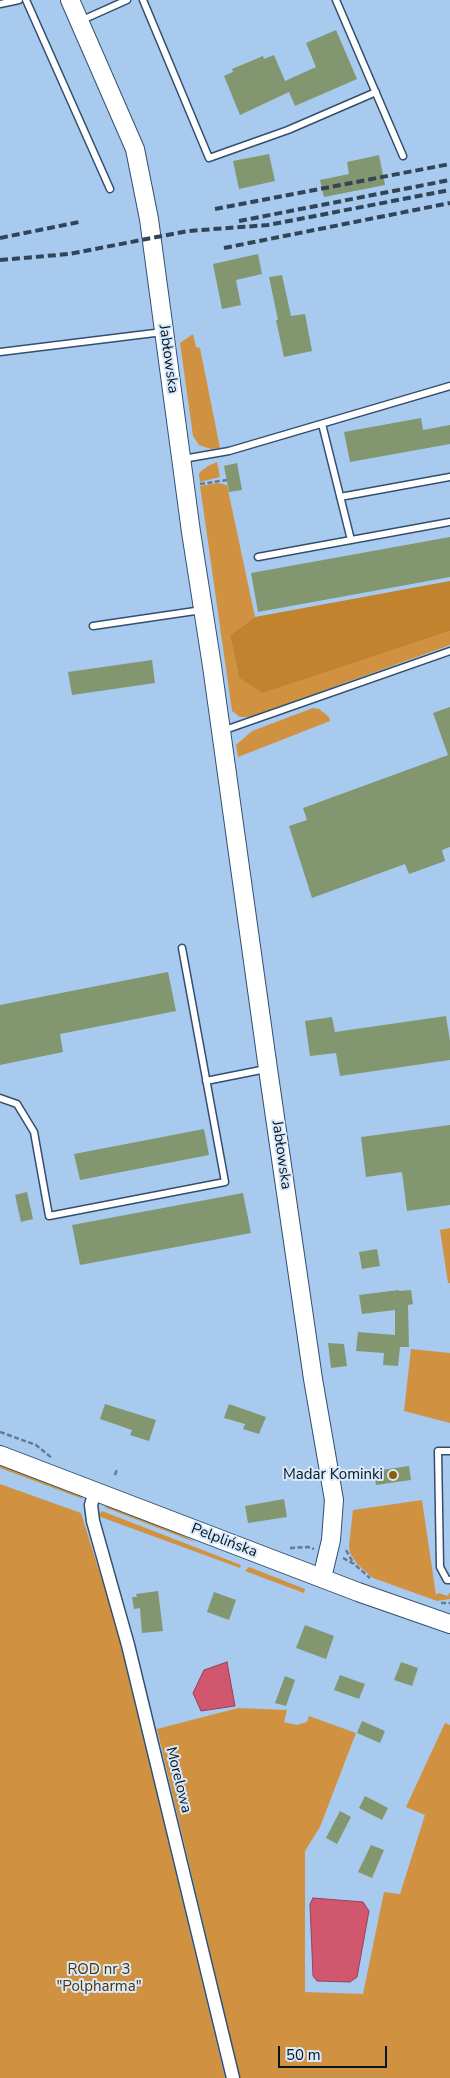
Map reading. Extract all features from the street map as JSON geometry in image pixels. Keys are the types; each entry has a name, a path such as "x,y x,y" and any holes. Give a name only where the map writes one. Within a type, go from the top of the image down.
{"main road":[{"name":"Jabłowska","path":"70,0 135,149 149,219 268,1069 313,1379 334,1500 331,1540 322,1578"},
{"name":"Pelplińska","path":"0,1455 322,1578 450,1624"}],"street":[{"name":"Morelowa","path":"95,1491 92,1505 93,1521 128,1645 233,2078"}],"lane":[{"path":"0,4 19,0"},
{"path":"26,0 110,189"},
{"path":"79,21 127,0"},
{"path":"143,0 209,158 288,130 376,92"},
{"path":"336,0 403,156"},
{"path":"0,352 164,332"},
{"path":"182,459 229,451 450,386"},
{"path":"322,424 351,540"},
{"path":"340,497 450,477"},
{"path":"258,557 450,522"},
{"path":"93,626 203,610"},
{"path":"221,731 450,651"},
{"path":"0,1098 17,1104 34,1132 49,1216 225,1182 182,948"},
{"path":"206,1081 268,1069"},
{"path":"450,1451 438,1451 440,1567 447,1580 450,1580"}],"path":[{"path":"196,484 227,480"},
{"path":"115,1475 117,1469"}],"green space":[{"path":"193,334 196,347 200,348 220,448 211,449 199,445 193,436 180,343"},
{"path":"217,462 220,477 200,482 200,472"},
{"path":"218,483 227,485 255,617 230,635 239,678 262,692 450,631 450,645 250,717 240,717 232,711 200,486"},
{"path":"313,708 319,709 329,717 330,721 238,757 236,745 252,731"},
{"path":"450,1228 450,1283 448,1283 440,1230"},
{"path":"411,1349 450,1353 450,1423 404,1411"},
{"path":"0,1463 77,1492 83,1499 0,1468"},
{"name":"ROD nr 3 \"Polpharma\"","path":"0,1484 81,1513 115,1622 225,2078 0,2078"},
{"path":"422,1500 436,1595 438,1593 448,1596 450,1592 450,1599 437,1601 373,1578 357,1564 350,1553 349,1545 353,1510"},
{"path":"108,1506 168,1528 197,1543 104,1507"},
{"path":"102,1511 241,1565 240,1568 98,1516"},
{"path":"249,1567 305,1589 304,1593 245,1571"},
{"path":"238,1708 287,1710 284,1722 297,1725 307,1722 309,1716 356,1733 320,1827 305,1851 305,1992 363,1994 384,1892 400,1894 425,1815 406,1807 445,1723 450,1725 450,2078 240,2078 157,1729"}],"shaded area":[{"path":"450,581 450,631 262,693 239,678 230,635 255,617"},
{"path":"227,1662 235,1706 201,1711 193,1693 204,1670"},
{"path":"313,1898 363,1902 369,1911 357,1977 350,1982 317,1981 313,1976 310,1904"}],"building":[{"path":"336,30 357,79 295,106 289,92 240,115 224,76 233,72 232,69 263,56 264,59 274,55 285,81 316,67 306,43"},
{"path":"269,154 275,181 239,189 233,161"},
{"path":"379,155 385,185 324,197 320,180 349,174 347,162"},
{"path":"258,254 262,274 236,280 241,305 222,309 213,264"},
{"path":"282,275 291,316 305,314 312,351 284,357 269,277"},
{"path":"421,418 423,430 450,425 450,444 350,462 344,432"},
{"path":"237,463 242,490 229,492 224,466"},
{"path":"450,537 450,577 258,612 251,573"},
{"path":"152,660 155,683 72,695 68,672"},
{"path":"450,707 450,847 442,850 445,861 409,874 405,864 312,898 289,826 307,820 303,808 448,755 433,713"},
{"path":"168,972 176,1011 60,1034 63,1052 0,1065 0,1005"},
{"path":"446,1016 450,1041 450,1060 340,1076 336,1053 310,1056 305,1021 332,1017 335,1032"},
{"path":"450,1125 450,1205 407,1211 402,1172 366,1177 361,1137"},
{"path":"204,1129 209,1155 80,1180 74,1154"},
{"path":"27,1192 33,1219 21,1222 15,1195"},
{"path":"243,1193 251,1233 80,1265 72,1225"},
{"path":"377,1249 380,1266 362,1269 359,1252"},
{"path":"411,1290 413,1304 408,1305 409,1347 400,1347 398,1366 383,1365 384,1353 356,1351 358,1332 395,1335 395,1310 362,1314 359,1295"},
{"path":"328,1343 344,1344 347,1366 331,1368"},
{"path":"105,1404 156,1420 149,1441 130,1435 132,1430 100,1419"},
{"path":"229,1404 266,1417 259,1434 243,1429 245,1424 224,1418"},
{"name":"Madar Kominki","path":"409,1466 411,1480 376,1485 374,1471"},
{"path":"284,1499 287,1517 248,1523 245,1506"},
{"path":"158,1591 163,1631 142,1633 140,1608 134,1609 132,1597 137,1597 136,1594"},
{"path":"214,1592 236,1600 229,1620 207,1612"},
{"path":"305,1625 334,1636 326,1659 296,1648"},
{"path":"401,1662 418,1668 412,1686 394,1680"},
{"path":"340,1675 365,1684 359,1699 334,1690"},
{"path":"285,1676 295,1680 286,1706 275,1703"},
{"path":"362,1721 385,1731 380,1743 357,1733"},
{"path":"365,1796 388,1808 382,1820 359,1808"},
{"path":"340,1811 351,1817 337,1844 326,1838"},
{"path":"371,1845 384,1850 372,1878 358,1872"}],"railway":[{"path":"215,209 450,164"},
{"path":"239,221 450,180"},
{"path":"0,260 69,254 188,231 268,225 450,190"},
{"path":"224,248 450,203"},
{"path":"0,238 79,222"}],"place":[{"name":"Madar Kominki","path":"393,1475"}]}
